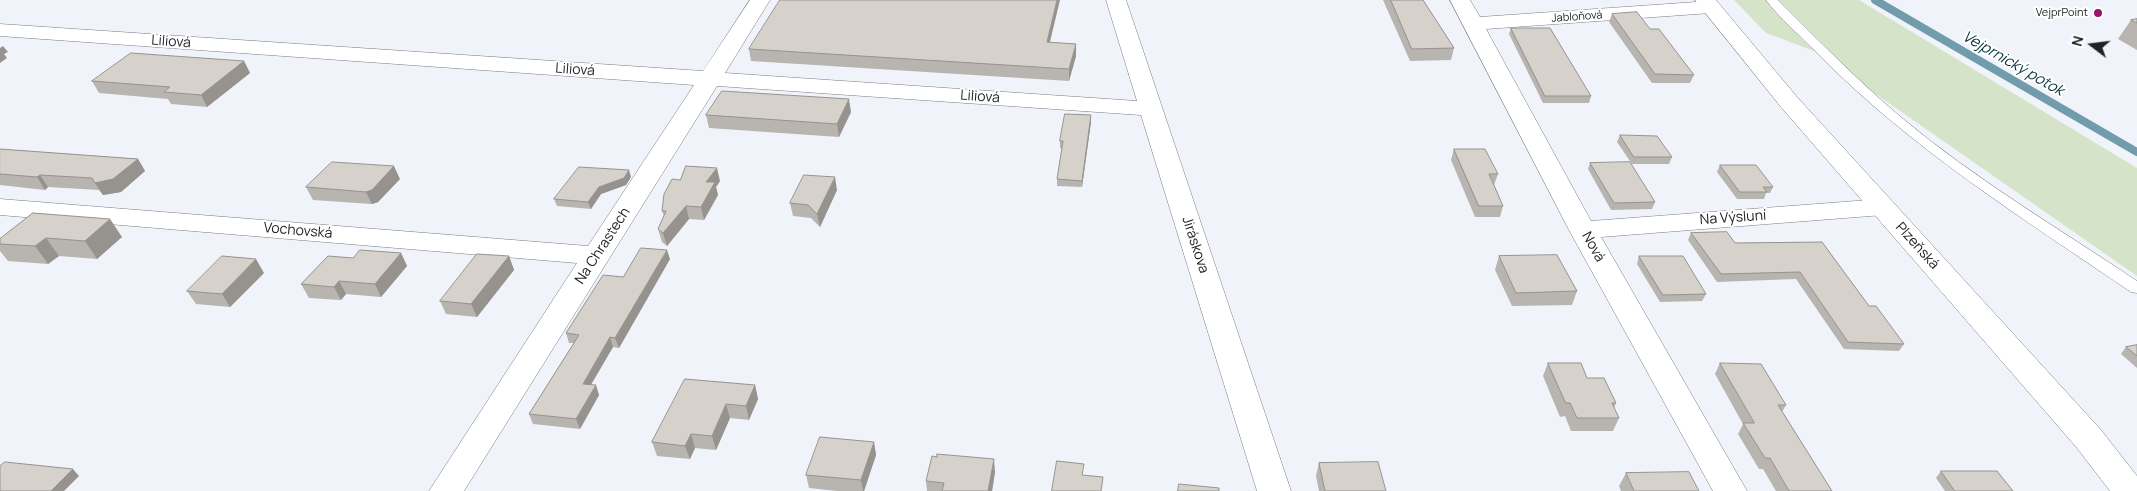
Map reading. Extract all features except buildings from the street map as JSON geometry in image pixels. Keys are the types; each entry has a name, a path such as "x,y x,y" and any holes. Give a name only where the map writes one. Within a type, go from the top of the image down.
{"street":[{"name":"Na Chrastech","path":"446,491 760,0"},
{"name":"Jiráskova","path":"1116,0 1274,491"},
{"name":"Nová","path":"1460,0 1583,230 1730,491"},
{"name":"Jabloňová","path":"1473,24 1708,4"},
{"name":"Plzeňská","path":"1708,4 1789,102 2089,439 2130,491"},
{"name":"Liliová","path":"0,30 1151,109"},
{"name":"Na Výsluní","path":"1583,230 1882,206"},
{"name":"Vochovská","path":"0,207 596,256"}],"lane":[{"path":"1772,0 1850,79 1899,122 1992,191 2137,288"}],"green space":[{"path":"1734,0 1859,0 2137,168 2137,276 1814,51 1766,33"}],"waterway":[{"name":"Vejprnický potok","path":"1875,0 2137,152"}],"place":[{"name":"VejprPoint","path":"2098,13"}]}
